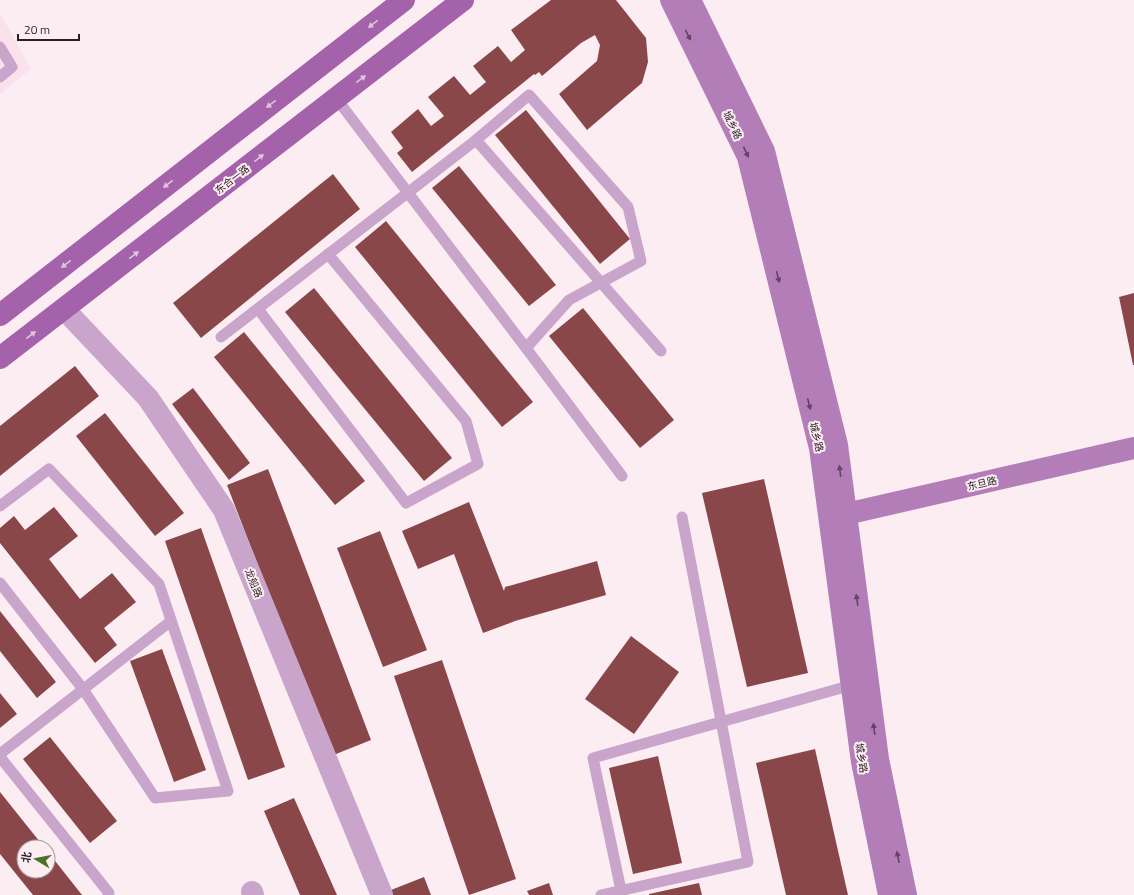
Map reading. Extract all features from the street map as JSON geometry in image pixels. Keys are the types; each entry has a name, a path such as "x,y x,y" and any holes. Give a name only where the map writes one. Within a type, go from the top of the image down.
{"main road":[{"path":"0,315 404,0"},
{"name":"东合一路","path":"0,358 463,0"},
{"name":"城乡路","path":"671,0 748,157 838,517 878,759 906,895"},
{"name":"城乡路","path":"690,0 764,151 837,445 838,517 852,685 862,762 889,895"},
{"name":"东旦路","path":"838,517 1134,448"}],"street":[{"name":"龙船路","path":"64,309 148,398 224,510 382,895"}],"lane":[{"path":"0,47 12,67 0,77"},
{"path":"221,337 476,140 529,95 628,207 641,261 569,300 526,348"},
{"path":"336,98 622,476"},
{"path":"476,140 661,351"},
{"path":"258,309 406,503 478,464 466,421 328,254"},
{"path":"0,506 49,469 159,584 228,791 155,798 83,689 0,583"},
{"path":"601,895 622,892 748,862 682,517"},
{"path":"0,754 171,621"},
{"path":"622,892 593,758 852,685"},
{"path":"0,757 109,893 108,895"}],"shaded area":[{"path":"0,13 31,69 0,94"}],"building":[{"path":"551,0 616,0 646,38 648,62 642,83 587,130 559,94 597,61 600,45 595,35 581,43 542,76 539,72 535,75 534,74 412,172 397,153 403,148 391,132 418,109 431,126 444,116 428,97 454,76 470,95 486,82 473,66 498,46 511,62 525,50 511,30"},
{"path":"526,110 630,239 600,264 495,135"},
{"path":"459,166 556,285 529,306 432,188"},
{"path":"333,174 360,209 201,338 173,303"},
{"path":"386,221 533,402 502,427 355,247"},
{"path":"314,288 452,458 424,481 285,312"},
{"path":"1134,293 1134,365 1133,365 1119,297"},
{"path":"583,308 674,420 640,448 549,336"},
{"path":"244,332 365,481 335,505 214,357"},
{"path":"75,366 99,396 0,476 0,426"},
{"path":"193,388 250,463 229,480 172,404"},
{"path":"105,413 184,513 155,536 76,436"},
{"path":"268,469 371,740 331,756 227,485"},
{"path":"764,479 808,673 747,687 702,493"},
{"path":"469,502 504,591 505,587 597,561 606,595 515,621 483,633 454,554 418,569 402,531"},
{"path":"54,507 78,536 49,559 80,599 112,573 136,602 104,628 117,645 95,663 0,543 0,528 14,516 25,530"},
{"path":"201,528 285,767 248,780 165,541"},
{"path":"380,531 427,650 383,667 337,548"},
{"path":"0,611 56,682 37,698 0,651"},
{"path":"631,636 679,672 634,734 585,699"},
{"path":"162,649 206,770 174,782 130,661"},
{"path":"442,660 516,879 469,895 394,676"},
{"path":"0,693 17,714 0,728"},
{"path":"50,737 117,821 90,843 23,759"},
{"path":"815,749 848,895 786,895 756,763"},
{"path":"658,756 682,863 633,874 609,768"},
{"path":"0,792 38,839 16,839 16,874 0,854"},
{"path":"294,798 337,895 300,895 264,811"},
{"path":"56,862 82,895 33,895 20,879 56,879"},
{"path":"424,877 431,895 393,895 391,890"},
{"path":"549,883 553,895 529,895 527,891"},
{"path":"699,883 702,895 649,895 649,894"}]}
